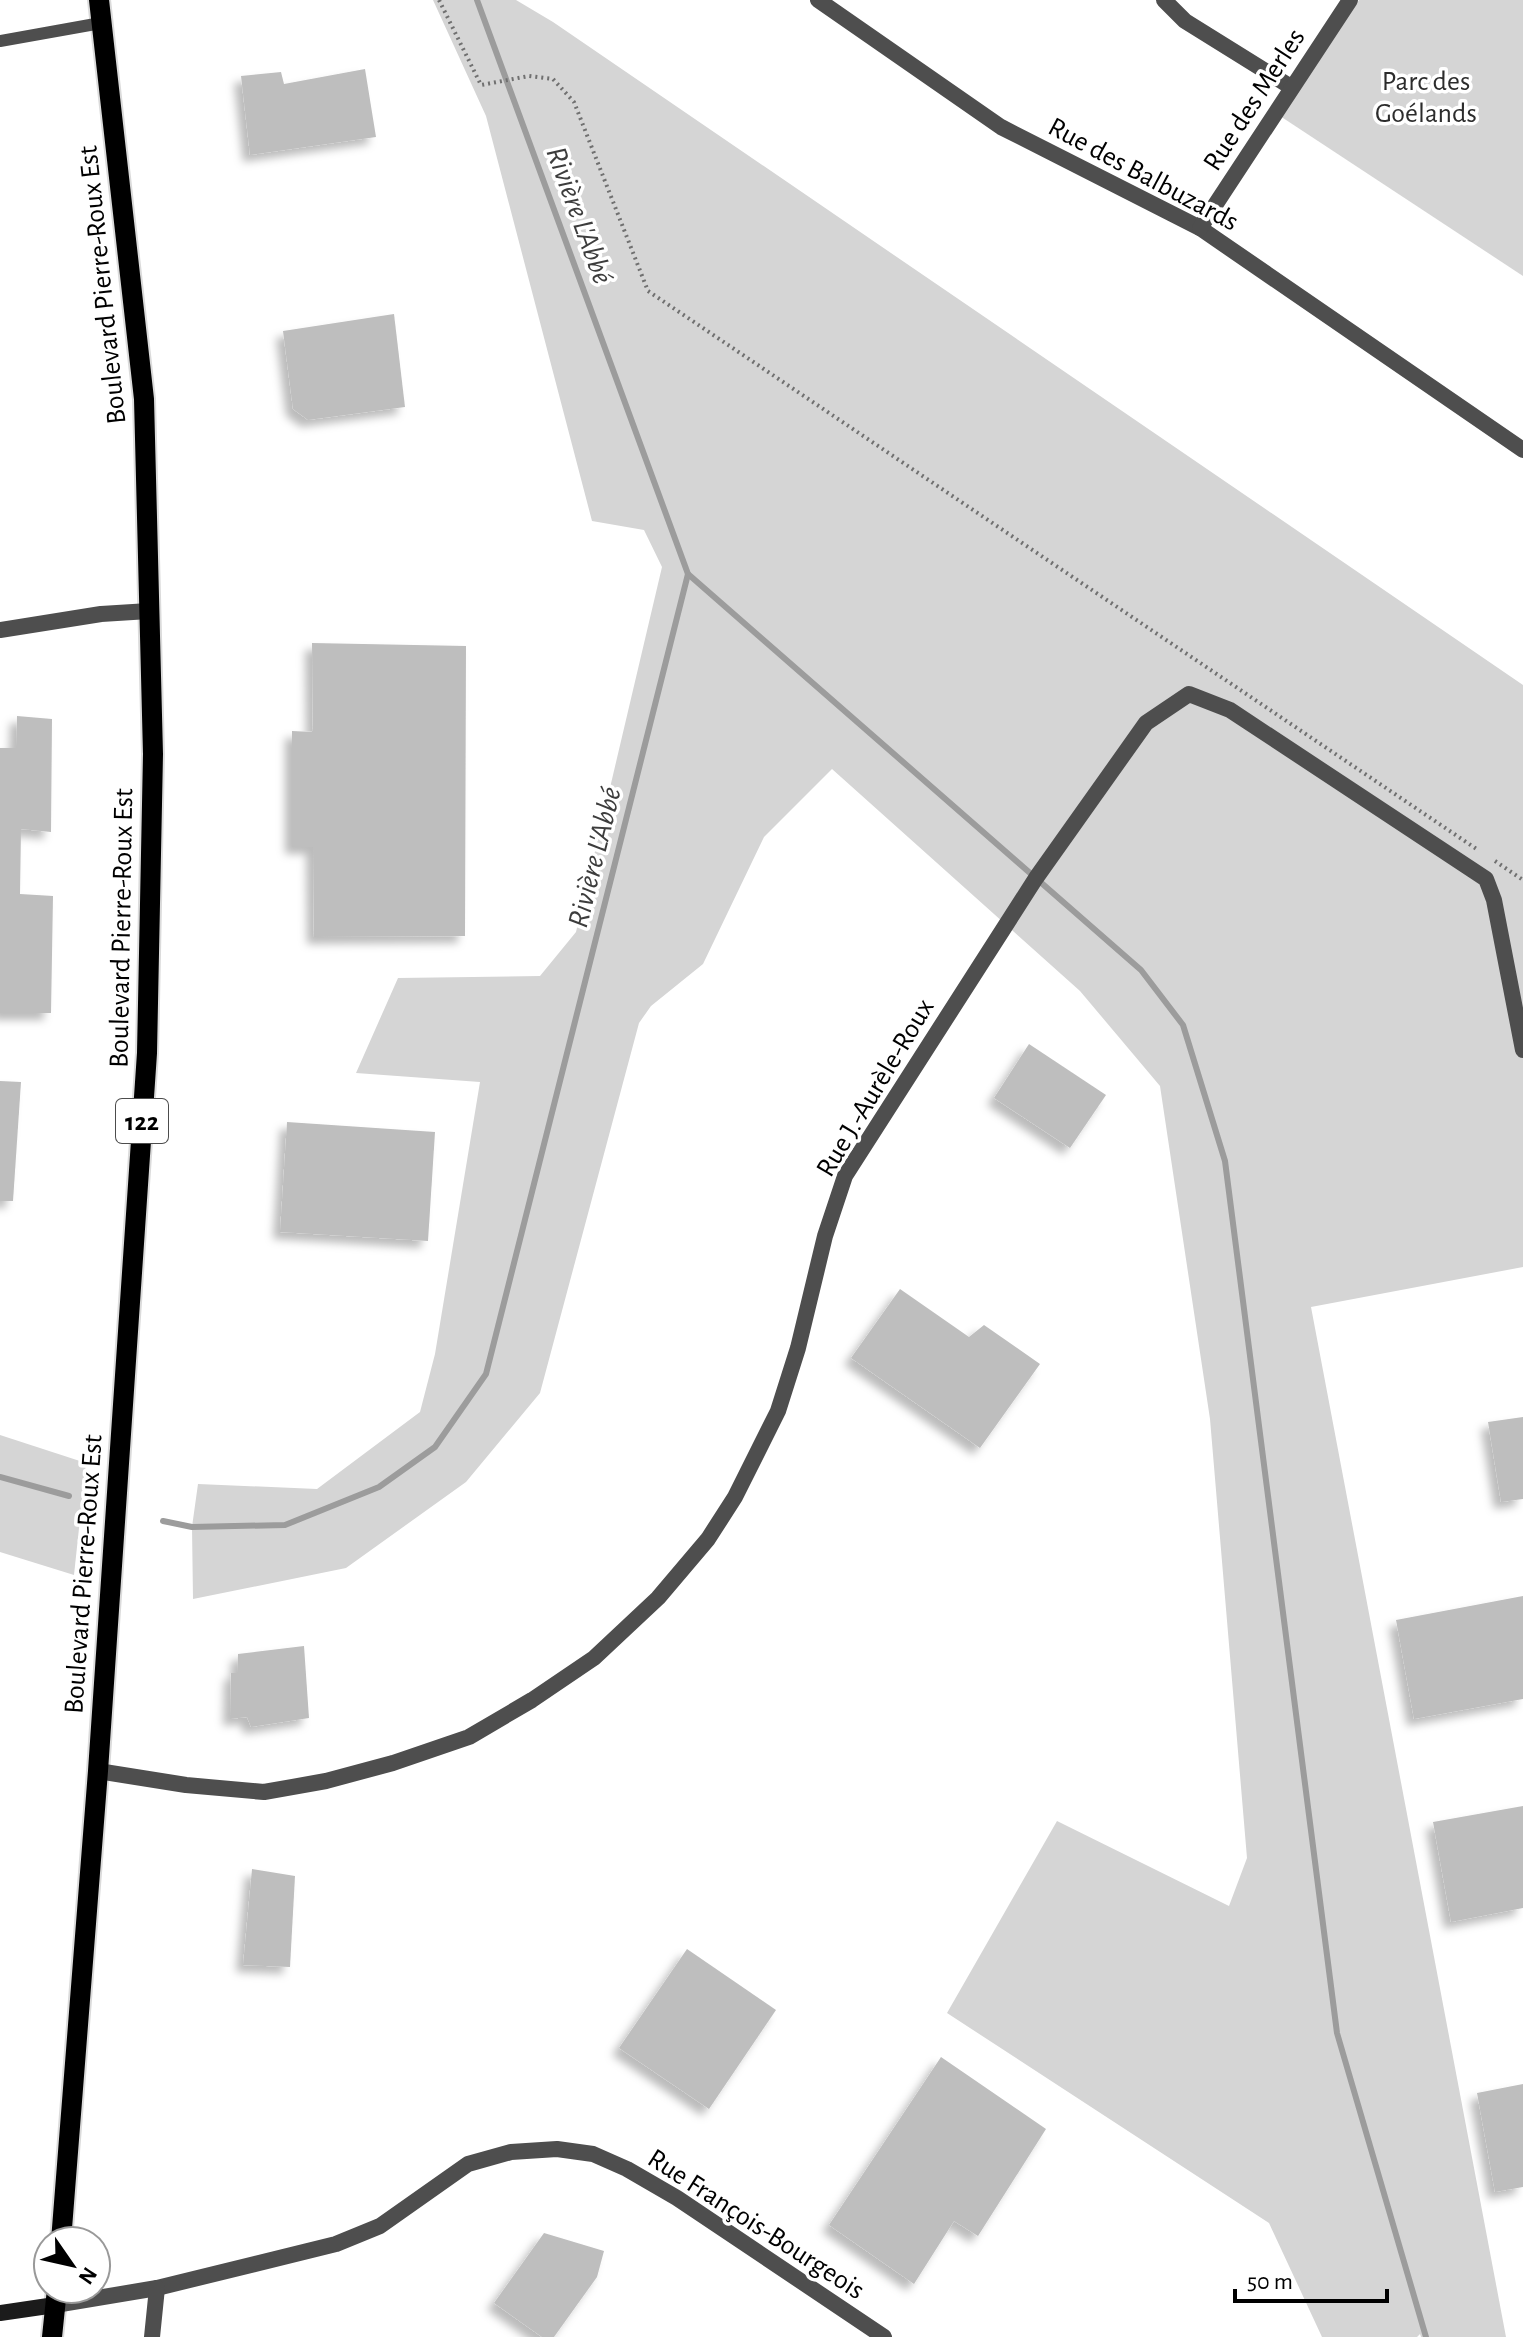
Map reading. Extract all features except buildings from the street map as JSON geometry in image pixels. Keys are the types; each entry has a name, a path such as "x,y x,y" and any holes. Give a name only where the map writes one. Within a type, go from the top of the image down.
{"main road":[{"name":"Boulevard Pierre-Roux Est","path":"62,2225 98,1771 147,1053 153,754 144,399 99,0"},
{"path":"52,2337 55,2305"}],"street":[{"path":"99,0 105,0"},
{"name":"Rue des Balbuzards","path":"818,0 1001,127 1200,228 1523,450"},
{"path":"1164,0 1185,21 1291,87"},
{"name":"Rue des Merles","path":"1200,228 1350,0"},
{"path":"0,630 101,614 149,611"},
{"name":"Rue J.-Aurèle-Roux","path":"98,1771 186,1785 264,1792 326,1781 393,1763 469,1737 532,1700 594,1658 658,1598 708,1539 735,1497 778,1411 798,1348 825,1236 845,1176 1036,878 1146,723 1189,694 1230,710 1486,879 1494,900 1523,1050"},
{"name":"Rue François-Bourgeois","path":"112,2292 157,2288 336,2244 380,2226 468,2164 511,2152 557,2149 593,2154 640,2176 884,2337"},
{"path":"152,2337 157,2288"},
{"path":"0,2313 32,2304"}],"lane":[{"path":"0,41 101,23"}],"path":[{"path":"439,0 481,85 529,76 553,79 574,102 648,291 1523,880"}],"green space":[{"path":"433,0 516,0 553,22 1523,685 1523,1267 1311,1307 1506,2337 1421,2337 1420,2334 1417,2337 1322,2337 1269,2223 947,2013 1057,1821 1229,1906 1247,1858 1210,1419 1160,1086 1080,991 832,769 764,837 703,964 651,1006 639,1023 540,1393 466,1482 346,1568 193,1599 192,1527 198,1484 317,1489 420,1412 435,1354 480,1082 356,1073 398,978 540,976 576,932 662,567 644,530 592,521 486,116"},
{"name":"Parc des Goélands","path":"1359,0 1523,0 1523,276 1280,116"},
{"path":"0,1435 86,1463 74,1575 0,1552"}],"waterway":[{"name":"Rivière L'Abbé","path":"163,1521 192,1527 285,1525 379,1487 435,1447 486,1374 688,574 477,0"},
{"path":"688,574 1141,970 1183,1025 1225,1161 1337,2033 1426,2337"},
{"name":"Rivière L'Abbé","path":"0,1477 69,1496"}]}
